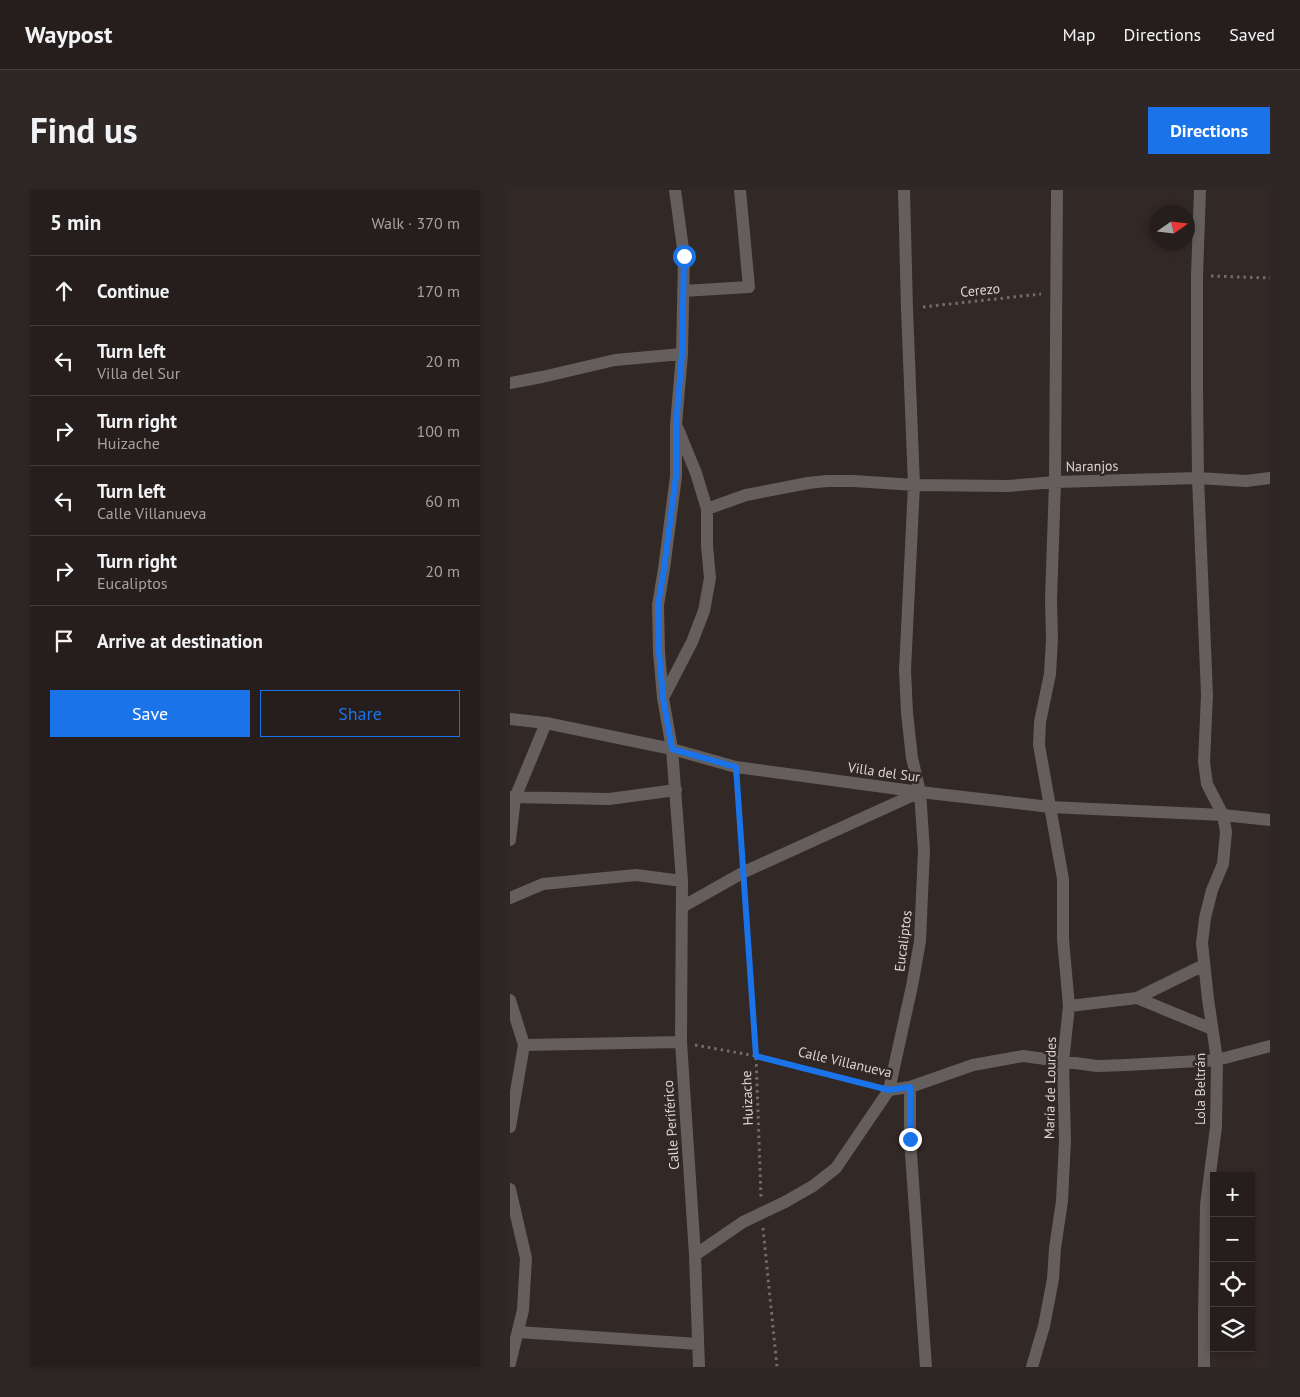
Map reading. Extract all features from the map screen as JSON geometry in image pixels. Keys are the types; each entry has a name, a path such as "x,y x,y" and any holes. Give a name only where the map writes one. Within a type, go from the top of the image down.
{"street":[{"name":"Calle Periférico","path":"675,190 684,256 682,354 676,425 676,476 658,605 659,652 663,698 672,749 682,881 681,1042 699,1367"},
{"path":"684,291 748,287 740,190"},
{"name":"Eucaliptos","path":"889,1090 920,941 924,850 920,792 912,758 907,713 905,670 914,485 904,190"},
{"name":"María de Lourdes","path":"1032,1367 1044,1326 1053,1279 1055,1248 1062,1201 1065,1140 1063,1062 1069,1006 1063,939 1063,879 1040,745 1040,722 1050,674 1052,648 1051,600 1057,190"},
{"path":"1200,190 1197,386 1198,478 1207,695 1204,762 1207,784 1223,815"},
{"path":"510,383 615,360 682,354"},
{"path":"663,698 692,642 704,611 710,578 707,546 707,509 696,473 676,425"},
{"name":"Naranjos","path":"707,509 746,496 808,483 854,480 914,485 1008,486 1054,482 1198,478 1246,481 1270,478"},
{"name":"Villa del Sur","path":"510,719 546,723 672,749 736,767 920,792 1050,807 1223,815 1270,820"},
{"path":"510,840 512,798 546,723"},
{"path":"512,798 609,799 676,790"},
{"path":"682,907 744,872 920,792"},
{"name":"Lola Beltrán","path":"1204,1367 1206,1205 1216,1128 1217,1060 1202,943 1205,918 1212,890 1223,864 1226,832 1223,815"},
{"path":"510,898 543,884 636,875 682,881"},
{"path":"1069,1006 1138,998 1204,965"},
{"path":"1138,998 1212,1029"},
{"path":"510,1000 524,1045 510,1127"},
{"path":"524,1045 681,1042"},
{"name":"Calle Villanueva","path":"889,1090 910,1087 973,1065 1023,1056 1098,1066 1217,1060 1270,1046"},
{"path":"910,1087 910,1139 926,1367"},
{"path":"694,1255 743,1222 813,1186 836,1168 889,1090"},
{"path":"510,1189 526,1258 523,1310 510,1363"},
{"path":"518,1332 698,1344"}],"path":[{"path":"1198,276 1270,278"},
{"name":"Cerezo","path":"907,309 1056,292"},
{"name":"Huizache","path":"736,767 756,1056 762,1213 777,1367"},
{"name":"Calle Villanueva","path":"681,1042 756,1056 889,1090"}],"route":[{"path":"684,256 682,354 676,425 676,476 658,605 659,652 663,698 672,749 736,767 756,1056 889,1090 910,1087 910,1139"}]}
